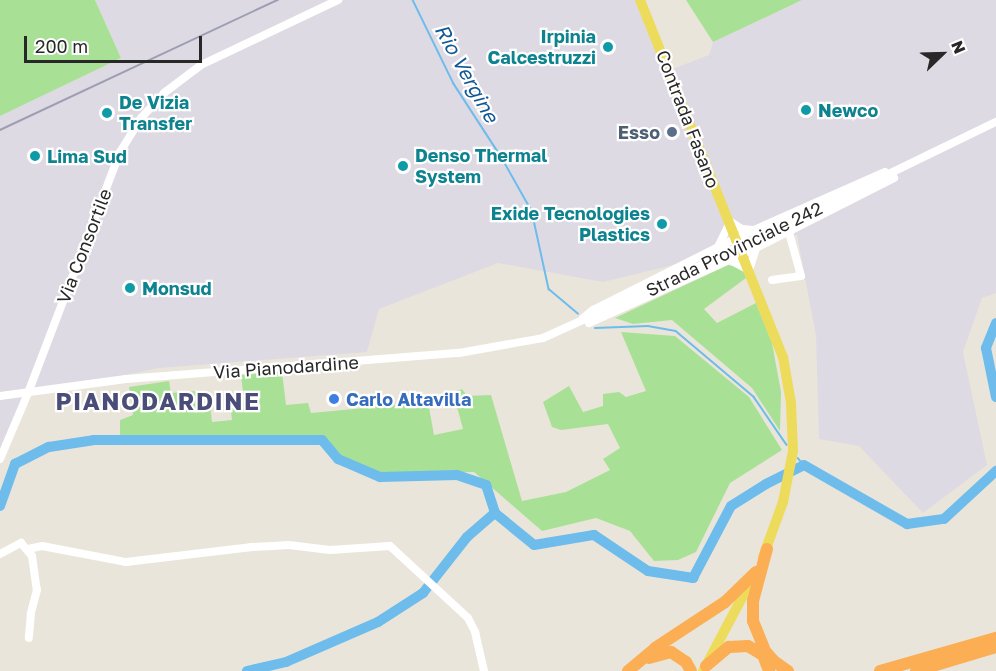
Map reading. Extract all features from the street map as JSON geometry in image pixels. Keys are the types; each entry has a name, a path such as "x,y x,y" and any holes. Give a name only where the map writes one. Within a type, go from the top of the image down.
{"highway":[{"path":"769,544 753,601 753,621 765,651 788,671"},
{"path":"628,671 655,648 725,602 756,572"},
{"path":"881,670 996,638"},
{"path":"704,668 729,647 748,646 764,655 769,671"},
{"path":"915,671 931,669 996,647"},
{"path":"634,671 654,655 671,652 686,662 691,671"}],"main road":[{"name":"Contrada Fasano","path":"640,0 743,254 783,357 787,377 793,451 783,502 769,544 756,572 704,668"}],"street":[{"name":"Via Consortile","path":"0,459 28,393 120,152 141,118 164,93 201,65 338,0"},
{"path":"570,328 593,310 736,238 888,170 913,163 996,122"},
{"path":"570,328 606,318 756,248 897,177 913,163"},
{"name":"Strada Provinciale 242","path":"570,328 913,163"},
{"path":"716,250 724,240 728,221 742,229 754,230"},
{"path":"772,280 801,276 789,232"},
{"path":"730,260 749,270 756,248"},
{"name":"Via Pianodardine","path":"0,396 126,379 459,353 543,338 570,328"},
{"path":"0,554 21,543 32,556 37,590 31,612 29,638"},
{"path":"28,549 42,546 126,562 252,547 289,545 330,550 385,545 395,549 473,626 484,671"}],"shaded area":[{"path":"95,0 635,0 667,71 709,55 713,42 802,0 996,0 996,293 982,298 963,352 987,465 923,513 859,446 819,439 816,336 797,235 603,282 498,263 379,309 367,352 159,368 25,396 0,458 0,116 121,58"}],"green space":[{"path":"0,0 95,0 121,58 0,116"},
{"path":"686,0 802,0 713,42"},
{"path":"728,265 742,268 746,278 704,309 717,323 756,303 772,343 781,392 780,431 752,388 672,320 633,324 615,318"},
{"path":"621,332 675,336 749,397 782,450 730,483 696,552 678,560 654,561 630,531 596,518 542,531 474,472 381,474 343,458 324,438 120,436 120,420 133,415 129,387 169,381 171,393 197,391 199,405 210,404 212,422 232,420 230,403 244,401 241,375 282,372 286,405 308,403 311,413 428,402 434,435 463,429 453,392 462,389 467,396 491,395 522,501 566,492 610,470 603,459 620,448 608,424 561,430 552,427 543,402 569,386 583,412 603,406 603,394 619,392 626,397 646,391"}],"waterway":[{"name":"Rio Vergine","path":"413,0 454,84 502,158 532,211 549,289 578,313"},
{"path":"996,323 986,348 996,397"},
{"name":"Rio Vergine","path":"595,328 648,326 676,331 754,397 787,445"},
{"path":"0,506 15,464 49,447 94,440 322,440 338,459 380,477 457,475 486,485 495,513"},
{"name":"Rio Vergine","path":"798,458 804,465"},
{"path":"247,671 286,662 378,622 423,593 467,537 495,513 534,545 594,535 648,571 693,578 731,506 766,484 804,465 907,524 944,519 996,471"}],"railway":[{"path":"0,130 278,0"}],"place":[{"name":"Irpinia Calcestruzzi","path":"608,47"},
{"name":"Newco","path":"806,110"},
{"name":"De Vizia Transfer","path":"107,113"},
{"name":"Esso","path":"672,132"},
{"name":"Lima Sud","path":"35,156"},
{"name":"Denso Thermal System","path":"403,166"},
{"name":"Exide Tecnologies Plastics","path":"662,224"},
{"name":"Monsud","path":"130,288"},
{"name":"Carlo Altavilla","path":"334,399"}],"district":[{"name":"PIANODARDINE","path":"158,401"}]}
